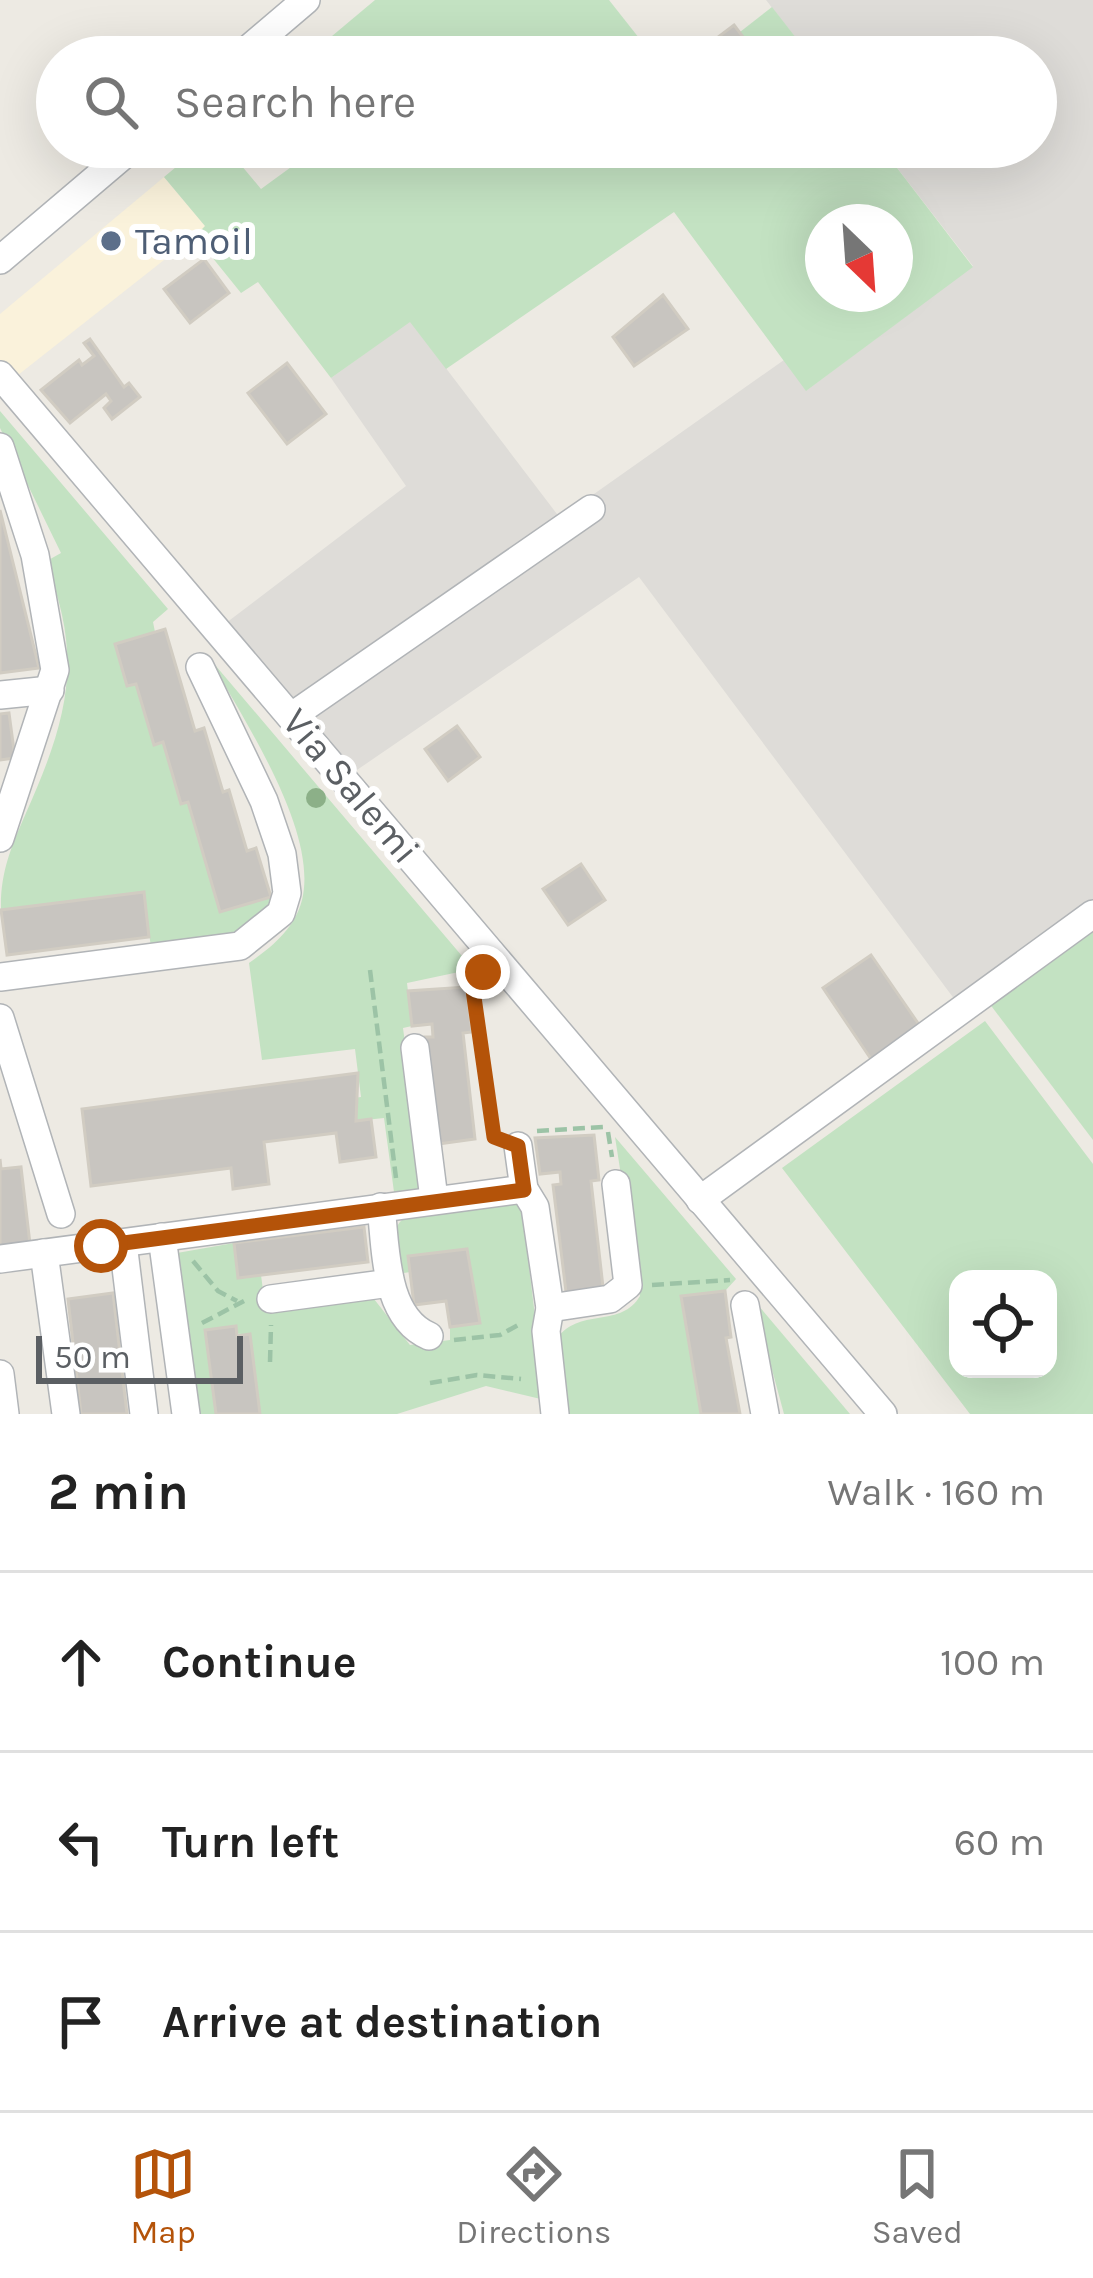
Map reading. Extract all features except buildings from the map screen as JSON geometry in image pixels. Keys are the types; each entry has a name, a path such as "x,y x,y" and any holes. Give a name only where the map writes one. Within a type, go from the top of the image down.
{"street":[{"path":"263,36 306,0"},
{"path":"0,260 108,168"},
{"name":"Via Salemi","path":"0,375 884,1414"},
{"path":"0,447 35,555 56,670 12,772 0,838"},
{"path":"292,716 591,509"},
{"path":"0,977 240,946 280,913 287,893 282,854 264,801 200,667"},
{"path":"0,695 50,690"},
{"path":"700,1200 1093,914"},
{"path":"0,1018 61,1214"},
{"path":"415,1048 434,1199"},
{"path":"518,1146 524,1190 535,1207 550,1308 546,1330 555,1414"},
{"path":"550,1308 610,1300 628,1285 616,1184"},
{"path":"0,1259 524,1190"},
{"path":"390,1206 390,1283 414,1329 429,1336"},
{"path":"162,1237 186,1414"},
{"path":"123,1243 144,1414"},
{"path":"44,1253 65,1414"},
{"path":"272,1299 390,1283"},
{"path":"740,1292 765,1414"},
{"path":"0,1374 5,1414"}],"path":[{"path":"370,970 390,1206"},
{"path":"483,972 472,983 494,1137 518,1146 535,1132 609,1125 616,1184"},
{"path":"162,1237 184,1249 205,1278 237,1301"},
{"path":"628,1285 740,1292"},
{"path":"175,1332 191,1330 237,1301 272,1299 270,1362"},
{"path":"429,1336 451,1340 500,1335 550,1308"},
{"path":"430,1383 477,1375 551,1382"}],"shaded area":[{"path":"766,0 1093,0 1093,908 961,1008 639,577 354,772 226,623 406,486 331,378 410,321 560,518 784,360 807,390 973,266 897,168 1057,168 1057,36 794,36"},
{"path":"164,177 206,227 13,379 0,364 0,314"}],"green space":[{"path":"375,0 609,0 637,36 332,36"},
{"path":"772,7 795,36 735,36"},
{"path":"175,168 244,168 261,189 290,168 897,168 973,267 913,312 913,204 805,204 805,312 912,312 806,391 674,212 446,369 410,322 331,378 258,282 241,293 195,236 205,226 164,177"},
{"path":"0,411 168,609 153,622 155,632 115,644 127,686 136,684 155,744 163,742 181,803 188,802 220,911 271,897 271,906 232,935 151,947 143,892 1,910 8,860 61,718 67,659 65,629 45,562 61,553 0,428"},
{"path":"210,659 473,969 407,983 412,1026 403,1028 424,1188 394,1192 384,1118 356,1121 353,1098 361,1097 355,1049 262,1060 249,963 294,919 302,900 304,872 289,809"},
{"path":"1093,922 1093,1140 989,1003"},
{"path":"985,1021 1093,1164 1093,1414 970,1414 782,1168"},
{"path":"615,1137 736,1279 725,1291 681,1297 701,1414 566,1414 559,1336 579,1322 623,1312 640,1296"},
{"path":"509,1201 518,1204 523,1216 545,1400 486,1386 397,1414 260,1414 250,1335 206,1330 216,1414 194,1414 177,1253 234,1243 239,1278 261,1275 266,1313 374,1299 410,1345 450,1340 450,1327 480,1323 467,1249 409,1256 410,1272 398,1274 395,1232 410,1214"},
{"path":"753,1299 850,1414 784,1414"}],"place":[{"name":"Tamoil","path":"111,241"}],"route":[{"path":"101,1246 524,1190 518,1146 494,1137 472,983 483,972"}]}
